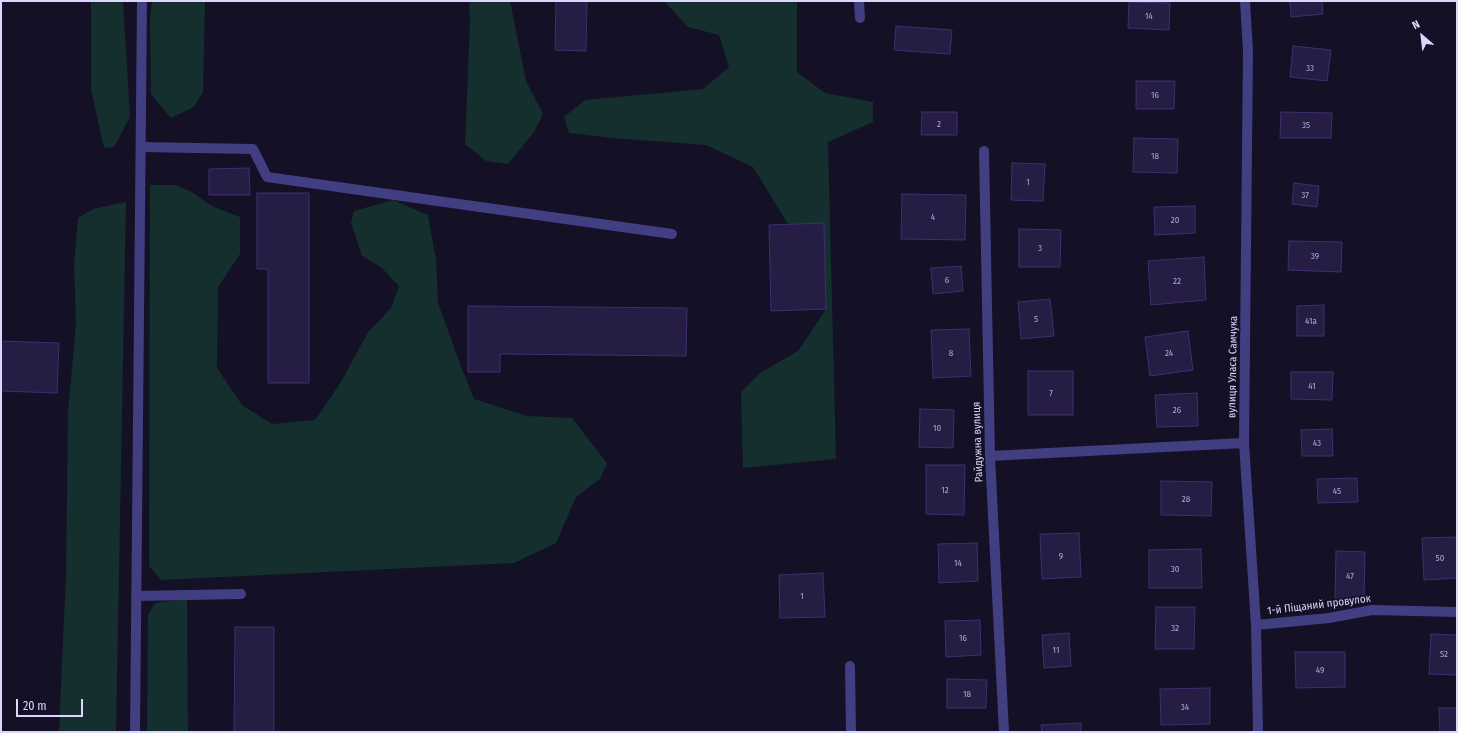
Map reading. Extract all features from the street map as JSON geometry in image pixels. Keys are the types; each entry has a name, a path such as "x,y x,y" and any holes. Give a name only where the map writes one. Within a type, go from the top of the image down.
{"street":[{"path":"135,732 142,1"},
{"path":"859,1 860,18"},
{"name":"вулиця Уласа Самчука","path":"1245,1 1248,59 1244,443 1256,625 1258,732"},
{"path":"141,147 253,149 267,177 672,234"},
{"name":"Райдужна вулиця","path":"984,151 990,456 1004,732"},
{"path":"990,456 1244,443"},
{"path":"136,596 241,594"},
{"name":"1-й Піщаний провулок","path":"1256,625 1328,618 1372,610 1457,612"},
{"path":"850,666 851,732"}],"green space":[{"path":"91,1 123,1 130,117 114,147 104,148 91,89"},
{"path":"152,1 205,1 203,92 194,107 171,118 151,94 150,20"},
{"path":"469,1 510,1 526,81 543,114 534,132 508,164 486,161 465,144 470,21"},
{"path":"664,1 797,1 797,72 825,93 873,102 873,122 828,142 836,459 743,468 741,392 760,373 798,351 826,309 824,223 788,224 753,167 706,145 612,138 569,133 564,117 585,100 703,89 729,67 719,35 688,27"},
{"path":"150,185 175,185 190,191 212,206 240,217 240,254 218,287 217,368 242,405 272,424 315,420 341,382 368,332 391,308 399,286 381,267 362,256 351,223 354,211 393,200 428,215 436,260 438,303 474,399 527,416 572,418 607,463 600,479 576,497 556,543 514,563 161,580 149,566"},
{"path":"126,202 116,732 59,732 66,573 68,412 76,324 74,264 78,218 93,209"},
{"path":"187,599 188,732 147,732 148,615 155,603"}],"building":[{"path":"556,1 587,1 586,51 555,50"},
{"path":"1290,1 1322,1 1323,14 1291,17"},
{"path":"1129,2 1170,3 1169,30 1128,28"},
{"path":"896,26 952,30 950,54 894,50"},
{"path":"1293,46 1331,50 1327,81 1290,77"},
{"path":"1136,81 1175,81 1174,109 1136,109"},
{"path":"922,112 957,112 957,135 921,135"},
{"path":"1281,112 1332,113 1331,138 1280,138"},
{"path":"1134,138 1178,139 1177,173 1133,172"},
{"path":"1012,163 1045,164 1043,201 1011,200"},
{"path":"249,168 250,195 209,195 209,169"},
{"path":"1294,183 1319,186 1317,207 1292,204"},
{"path":"257,193 309,193 309,383 268,383 268,269 257,269"},
{"path":"902,194 966,195 965,240 901,239"},
{"path":"1195,206 1195,233 1155,235 1154,207"},
{"path":"824,223 826,309 771,311 769,225"},
{"path":"1019,229 1061,230 1060,267 1019,267"},
{"path":"1289,241 1342,242 1341,272 1288,270"},
{"path":"1204,257 1206,300 1151,305 1148,261"},
{"path":"961,266 963,291 933,294 931,268"},
{"path":"1050,299 1054,336 1021,339 1018,302"},
{"path":"1324,305 1324,336 1297,336 1297,306"},
{"path":"468,306 687,308 686,356 500,354 500,372 468,372"},
{"path":"969,329 971,376 933,378 931,330"},
{"path":"1188,331 1193,370 1150,376 1145,337"},
{"path":"1,341 59,343 57,393 1,391"},
{"path":"1028,371 1073,371 1073,415 1028,415"},
{"path":"1291,372 1333,372 1332,400 1291,399"},
{"path":"1197,393 1198,426 1157,427 1155,395"},
{"path":"920,409 954,410 953,448 919,447"},
{"path":"1332,429 1333,456 1302,456 1301,430"},
{"path":"926,465 965,465 964,515 926,514"},
{"path":"1357,478 1358,502 1318,503 1317,479"},
{"path":"1161,481 1212,482 1211,516 1161,515"},
{"path":"1079,533 1081,577 1042,579 1040,534"},
{"path":"1457,537 1457,578 1424,580 1422,538"},
{"path":"977,543 978,581 939,583 938,544"},
{"path":"1201,549 1202,588 1149,588 1149,550"},
{"path":"1336,551 1365,552 1364,600 1335,600"},
{"path":"823,573 825,617 780,618 779,575"},
{"path":"1156,607 1195,607 1194,649 1155,649"},
{"path":"980,620 981,655 946,657 945,621"},
{"path":"235,627 274,627 274,732 234,732"},
{"path":"1069,633 1071,666 1044,668 1042,635"},
{"path":"1431,634 1457,635 1457,675 1429,674"},
{"path":"1295,652 1345,652 1345,687 1296,688"},
{"path":"947,679 987,680 986,708 947,708"},
{"path":"1210,688 1210,724 1161,725 1160,689"},
{"path":"1439,708 1457,708 1457,732 1440,732"},
{"path":"1081,723 1081,732 1042,732 1041,725"}]}
